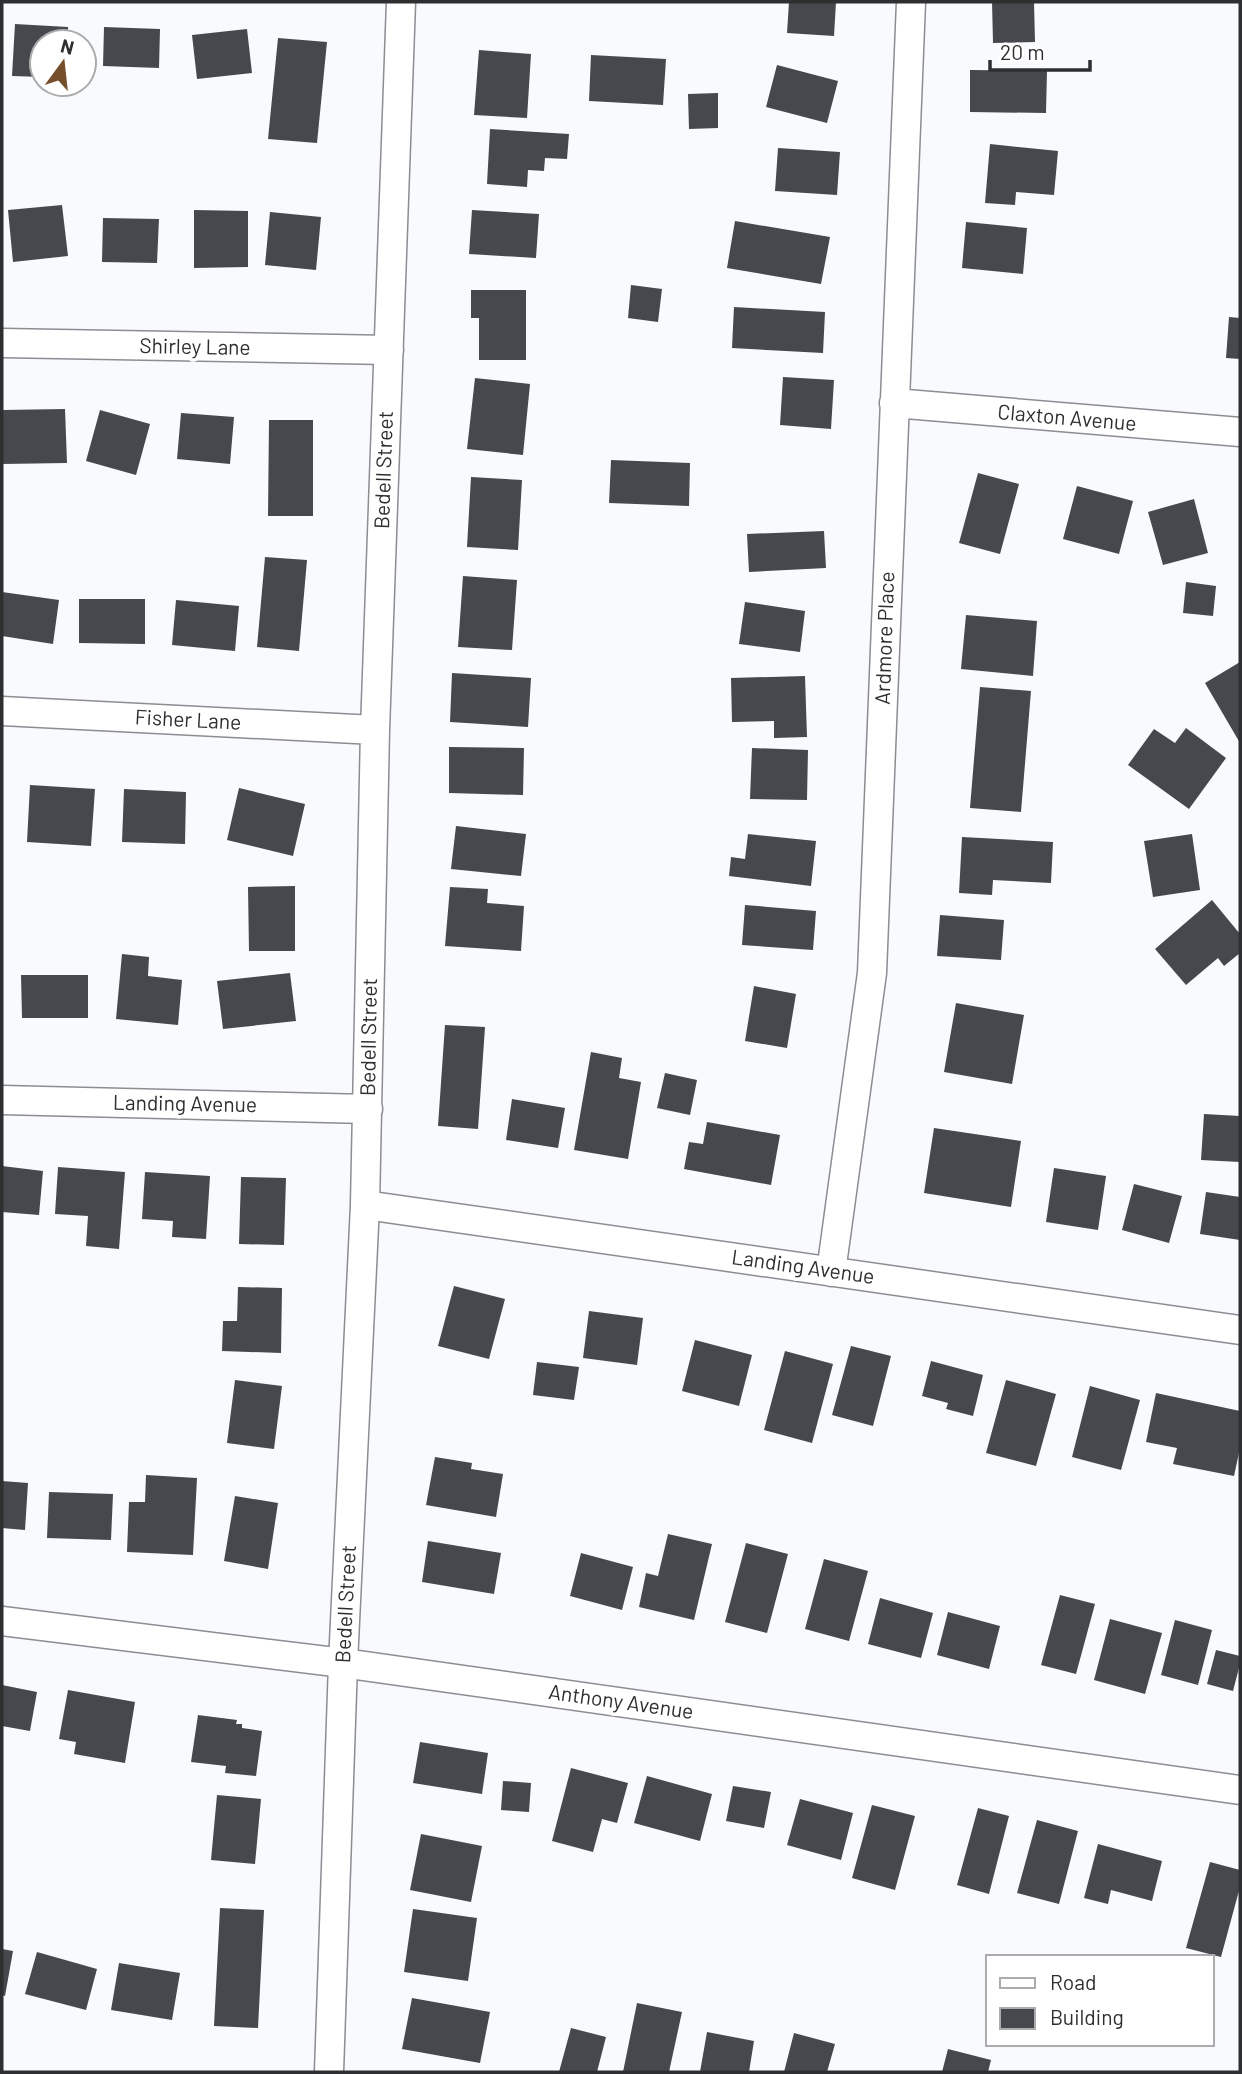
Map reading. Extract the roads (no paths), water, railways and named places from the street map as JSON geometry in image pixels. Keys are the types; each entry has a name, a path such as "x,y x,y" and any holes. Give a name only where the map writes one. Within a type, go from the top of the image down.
{"street":[{"name":"Bedell Street","path":"329,2072 343,1663 365,1205 375,730 401,2"},
{"name":"Ardmore Place","path":"831,1272 872,973 911,2"},
{"name":"Shirley Lane","path":"2,343 389,350"},
{"name":"Claxton Avenue","path":"894,403 1240,432"},
{"name":"Fisher Lane","path":"2,711 375,730"},
{"name":"Landing Avenue","path":"2,1100 368,1109"},
{"name":"Landing Avenue","path":"365,1205 1240,1330"},
{"name":"Anthony Avenue","path":"2,1621 343,1663 1240,1790"}]}
